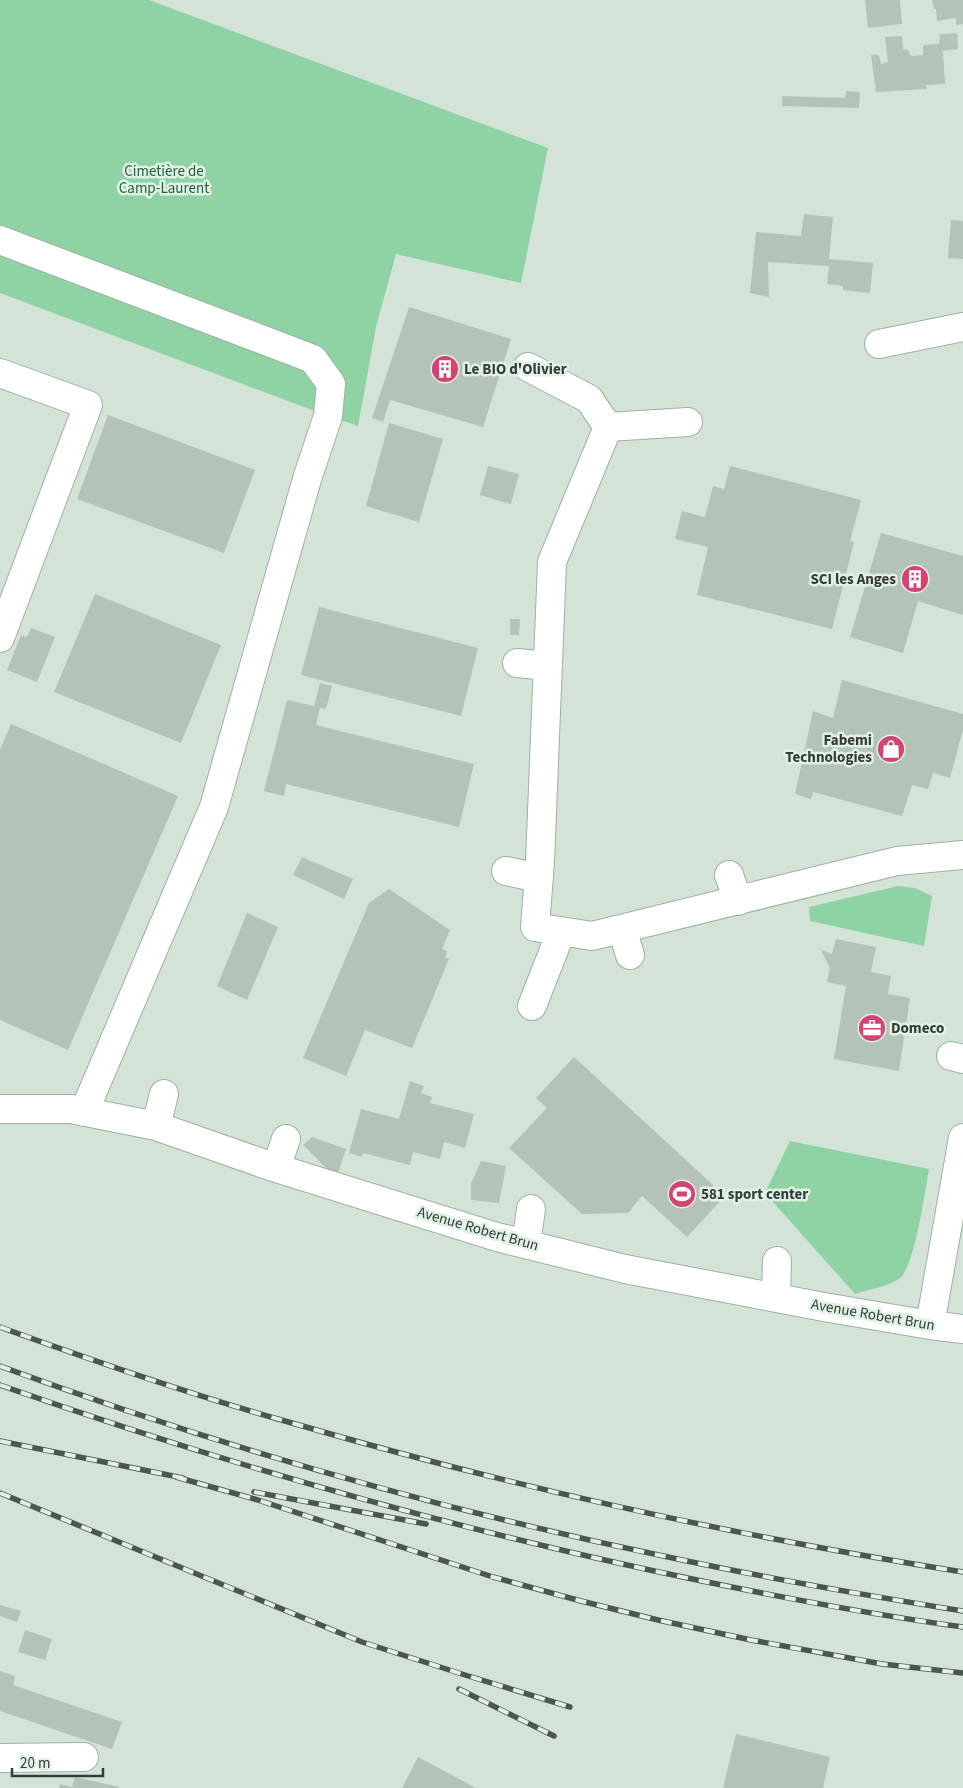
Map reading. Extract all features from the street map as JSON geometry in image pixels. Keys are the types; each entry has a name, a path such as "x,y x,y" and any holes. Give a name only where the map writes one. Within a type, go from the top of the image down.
{"street":[{"path":"0,240 313,359 330,384 328,416 307,479 214,807 84,1112"},
{"path":"879,344 963,327"},
{"path":"528,367 589,399 608,427"},
{"path":"0,373 88,405 0,638"},
{"path":"608,427 688,422"},
{"path":"608,427 552,562 539,878 535,927 592,936 738,900 801,874 897,860 963,856"},
{"path":"517,663 548,666"},
{"path":"506,871 539,878"},
{"path":"729,875 738,900"},
{"path":"622,929 630,955"},
{"path":"532,1006 561,932"},
{"path":"156,1126 164,1094"},
{"name":"Avenue Robert Brun","path":"0,1109 71,1109 156,1126 276,1168 496,1237 625,1270 930,1325 963,1329"},
{"path":"276,1168 286,1139"},
{"path":"930,1325 962,1149"},
{"path":"526,1244 532,1209"},
{"path":"776,1297 777,1261"},
{"path":"0,1758 84,1757"}],"green space":[{"name":"Cimetière de Camp-Laurent","path":"0,0 149,0 548,148 521,283 396,254 376,327 358,426 0,293"},
{"path":"898,886 915,888 932,896 924,946 810,921 809,907"},
{"path":"790,1141 929,1169 922,1210 910,1260 905,1272 899,1279 884,1286 855,1294 765,1193"}],"building":[{"path":"865,0 900,0 902,24 868,28"},
{"path":"932,0 963,0 963,24 956,25 956,18 937,21 936,9 934,9"},
{"path":"957,33 958,49 943,51 945,84 926,85 927,89 876,92 871,55 879,55 881,64 888,62 885,37 902,36 903,49 908,50 911,56 923,55 923,45 939,44 940,34"},
{"path":"846,91 860,92 859,108 782,106 782,96 845,98"},
{"path":"804,214 833,217 829,259 873,263 870,293 843,290 843,286 827,284 829,266 768,262 769,297 750,293 756,232 801,236"},
{"path":"951,220 963,221 963,259 948,258"},
{"name":"Le BIO d'Olivier","path":"409,307 511,339 483,427 390,400 383,422 372,418"},
{"path":"108,415 255,470 224,553 77,499"},
{"path":"389,423 443,439 419,522 366,506"},
{"path":"488,466 519,474 511,504 480,495"},
{"path":"730,466 861,500 850,541 854,542 832,629 697,595 708,547 675,539 682,511 705,517 713,486 724,489"},
{"name":"SCI les Anges","path":"881,533 963,556 963,615 918,601 903,653 850,637"},
{"path":"95,594 221,645 181,743 54,692"},
{"path":"319,607 478,648 461,716 301,675"},
{"path":"510,619 520,619 519,635 510,635"},
{"path":"31,628 55,637 37,682 7,670 21,635 27,637"},
{"name":"Fabemi Technologies","path":"842,680 963,714 963,729 950,778 933,773 928,789 912,785 902,816 813,792 811,799 795,794 813,711 833,718"},
{"path":"320,683 332,686 326,709 320,708 316,725 474,764 459,827 286,784 284,796 264,791 287,700 314,706"},
{"path":"11,724 178,796 68,1050 0,1020 0,750"},
{"path":"302,857 353,879 344,899 293,875"},
{"path":"389,889 450,930 442,949 447,951 445,958 449,959 412,1048 365,1030 346,1076 303,1058 369,903"},
{"path":"247,913 278,927 247,1000 217,986"},
{"name":"Domeco","path":"836,939 876,947 871,972 891,976 888,994 910,998 899,1071 834,1059 846,986 827,982 830,968 821,950 832,954"},
{"path":"574,1057 725,1196 687,1237 642,1196 628,1213 582,1214 509,1148 547,1108 536,1098"},
{"path":"410,1081 424,1086 421,1093 432,1097 430,1103 474,1114 465,1148 444,1142 440,1159 413,1152 410,1165 363,1153 362,1157 349,1153 361,1109 399,1119"},
{"path":"312,1137 346,1149 338,1173 327,1169 303,1145"},
{"path":"481,1161 506,1166 499,1203 471,1200 471,1184"},
{"path":"0,1605 21,1611 17,1622 0,1616"},
{"path":"25,1630 52,1639 45,1660 18,1652"},
{"path":"0,1671 15,1676 13,1685 122,1722 112,1749 0,1711"},
{"path":"736,1734 830,1757 823,1788 723,1788"},
{"path":"418,1757 476,1788 402,1788"},
{"path":"75,1777 119,1788 59,1788 60,1784 72,1787"}],"railway":[{"path":"0,1327 106,1365 213,1400 453,1467 707,1526 963,1572"},
{"path":"0,1366 164,1423 247,1449 331,1474 499,1519 583,1539 742,1572 963,1611"},
{"path":"0,1385 258,1469 432,1518 608,1561 697,1580 863,1612 963,1627"},
{"path":"0,1441 183,1478"},
{"path":"176,1477 258,1500 493,1577 581,1601 751,1640 882,1664 963,1673"},
{"path":"254,1492 426,1524"},
{"path":"0,1493 362,1642 570,1707"},
{"path":"459,1689 554,1736"}],"place":[{"name":"Le BIO d'Olivier","path":"445,369"},
{"name":"SCI les Anges","path":"915,579"},
{"name":"Fabemi Technologies","path":"891,749"},
{"name":"Domeco","path":"872,1028"},
{"name":"581 sport center","path":"682,1194"}]}
